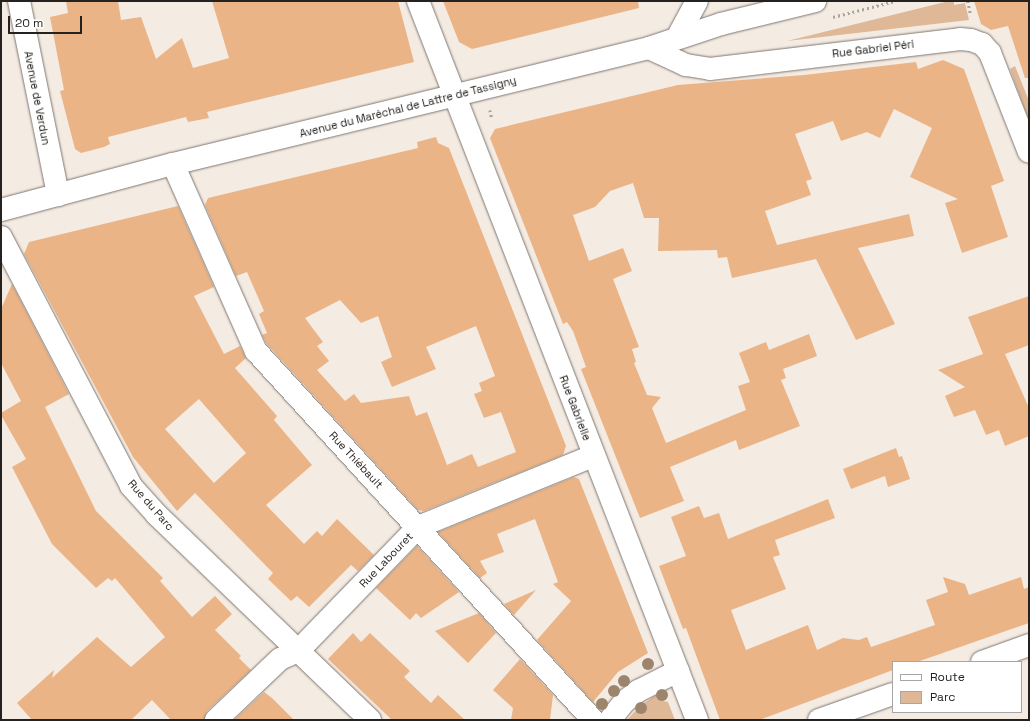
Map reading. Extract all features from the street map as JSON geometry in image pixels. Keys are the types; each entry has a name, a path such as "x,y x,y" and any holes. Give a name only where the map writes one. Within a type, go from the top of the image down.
{"street":[{"name":"Avenue de Verdun","path":"18,1 58,196"},
{"name":"Rue Gabrielle","path":"418,1 452,96 698,720"},
{"path":"677,38 697,1"},
{"name":"Avenue du Maréchal de Lattre de Tassigny","path":"1,210 58,196 173,164 649,48 721,24 815,1"},
{"name":"Rue Gabriel Péri","path":"649,48 686,65 710,69 960,39 971,40 982,44 990,53 1029,152"},
{"name":"Rue Thiébault","path":"173,164 256,351 593,720"},
{"name":"Rue du Parc","path":"1,237 131,486 156,514 370,720"},
{"name":"Rue Labouret","path":"216,720 280,659 298,651 418,527 593,456"},
{"path":"985,661 1029,645"},
{"path":"610,720 624,702 638,691 678,671"},
{"path":"819,720 892,694"}],"path":[{"path":"956,1 961,1"},
{"path":"968,1 972,20"}],"green space":[{"path":"954,1 954,5 965,3 969,20 787,41"},
{"path":"1015,66 1029,101 1029,121 1010,69"},
{"path":"656,695 660,700 668,702 675,720 628,719 640,706"}],"building":[{"path":"66,1 118,1 121,20 141,17 156,59 182,38 193,68 229,58 212,1 398,1 414,62 207,112 209,118 188,122 186,117 108,137 110,144 81,153 75,149 60,91 64,90 50,17 68,13"},
{"path":"443,1 638,1 639,8 472,49 459,42"},
{"path":"974,1 1029,1 1029,78 1025,78 1008,26 991,30 981,24"},
{"path":"943,60 964,69 1004,181 991,186 1008,237 962,253 945,203 958,199 910,177 932,128 894,109 880,138 867,132 841,141 833,121 795,134 812,179 806,181 811,195 765,211 777,245 909,214 914,236 858,248 895,324 856,340 816,259 732,278 727,257 718,258 717,250 658,251 659,218 644,218 633,183 610,191 595,207 573,215 589,261 623,248 632,271 613,279 639,347 632,349 636,362 634,363 647,395 661,397 652,408 666,443 746,410 738,386 750,382 739,353 766,342 769,350 809,334 817,356 783,369 786,378 781,380 800,426 739,450 736,440 670,467 684,501 640,518 581,369 586,367 573,331 567,322 563,324 490,138 495,129 678,85 804,75 916,62 918,69"},
{"path":"436,137 438,143 449,148 566,446 563,455 424,511 418,510 267,344 262,335 267,333 259,314 264,311 247,272 236,276 205,205 208,198 418,148 417,142","holes":["340,300 361,323 378,316 392,357 381,362 392,387 436,369 426,347 476,326 495,376 479,383 482,391 474,394 484,418 501,412 516,452 478,467 472,454 447,465 427,412 416,416 409,396 361,403 354,394 345,401 317,370 329,361 317,346 323,342 305,318"]},
{"path":"178,206 214,287 194,296 224,354 240,346 246,358 235,368 277,416 274,420 312,465 266,505 304,544 317,531 322,536 337,519 374,555 358,571 351,565 309,607 297,596 291,601 268,579 273,573 195,493 177,511 133,457 24,254 29,242","holes":["199,399 246,453 214,483 165,429"]},
{"path":"12,284 69,394 45,407 96,511 163,578 160,581 192,617 215,596 232,614 215,630 241,656 239,658 251,670 207,711 204,720 171,720 152,700 131,720 32,720 17,703 54,670 52,678 97,637 131,667 165,637 115,578 112,581 108,578 96,588 52,544 12,467 26,459 1,415 1,413 21,401 1,363 1,309"},
{"path":"1029,296 1029,345 1005,354 1029,408 1029,436 1005,446 999,430 986,435 975,410 954,417 945,396 965,387 938,370 983,354 968,317"},
{"path":"896,448 899,457 902,456 910,479 888,487 885,476 851,489 843,469"},
{"path":"574,477 579,479 648,653 618,672 593,702 537,640 571,601 553,584 558,582 535,519 497,534 504,552 480,561 487,573 480,578 438,532"},
{"path":"828,499 835,518 775,540 780,555 773,557 786,589 731,610 746,650 808,625 817,650 843,638 859,640 867,637 871,647 935,625 926,600 948,592 943,577 965,584 969,595 1021,577 1024,589 1029,587 1029,623 920,661 892,661 892,670 759,720 720,720 686,628 683,629 659,566 686,556 671,517 699,506 704,518 719,513 728,539"},
{"path":"417,546 459,592 421,618 416,613 410,620 376,588"},
{"path":"536,590 514,615 504,604"},
{"path":"479,613 496,633 468,663 435,631"},
{"path":"353,633 361,642 370,633 410,671 404,677 431,703 438,695 465,720 392,720 328,659"},
{"path":"520,659 553,695 550,720 511,720 513,708 493,690"},
{"path":"264,692 294,720 234,720"}]}
